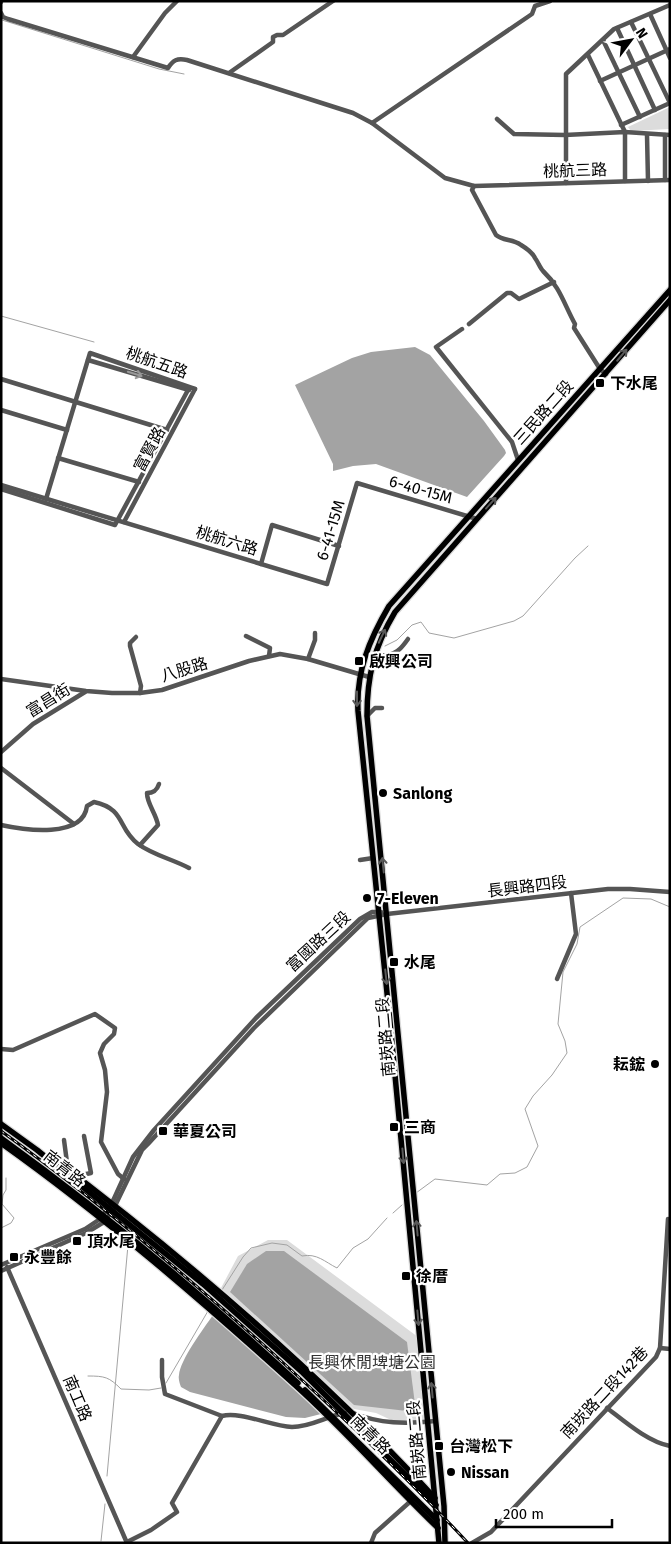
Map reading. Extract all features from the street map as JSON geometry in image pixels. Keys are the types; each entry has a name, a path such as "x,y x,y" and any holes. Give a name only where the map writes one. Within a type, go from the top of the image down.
{"main road":[{"name":"三民路二段","path":"436,552 670,290"},
{"name":"三民路二段","path":"447,553 670,300"},
{"name":"南崁路二段","path":"436,552 389,606 377,627 366,650 357,693 432,1422 444,1509 439,1524 444,1533 445,1543"},
{"name":"南崁路二段","path":"438,1543 439,1524 435,1505 432,1422 387,914 367,716 369,678 380,639 395,612 447,553"},
{"path":"1,1119 194,1270 281,1347 351,1413 408,1468 444,1509"},
{"name":"南青路","path":"1,1124 112,1207 125,1220 203,1284 293,1364 435,1505 444,1509"},
{"name":"南青路","path":"1,1138 180,1279 278,1365 439,1524"},
{"path":"1,1143 103,1219 193,1295 330,1416 412,1500 439,1524"},
{"name":"南青路","path":"125,1220 144,1229"},
{"name":"南青路","path":"180,1279 193,1295"},
{"name":"南青路","path":"281,1347 293,1364"},
{"name":"南青路","path":"264,1359 278,1365"}],"street":[{"path":"133,57 165,13 177,1"},
{"path":"229,73 273,42 273,38 277,34 283,35 333,1"},
{"path":"372,123 532,14 535,6 550,1"},
{"path":"566,183 566,74 617,28 670,6"},
{"path":"1,13 3,17 8,19 168,68 171,63 180,59 229,73 348,111 372,123 445,178 474,186 472,190 496,235 499,238 518,242 531,252 543,271 554,282 575,324 574,328 600,369 606,374"},
{"path":"650,14 670,58"},
{"path":"621,125 670,103 631,22"},
{"path":"617,28 655,110"},
{"path":"603,40 640,117"},
{"path":"600,81 668,50"},
{"path":"588,55 625,132 626,181"},
{"path":"497,119 514,134 565,135 625,132 667,135 667,180"},
{"path":"647,135 648,181"},
{"name":"桃航三路","path":"474,186 667,180"},
{"path":"469,324 507,293 511,293 518,299 554,282"},
{"path":"462,329 436,347 512,442 518,460"},
{"name":"桃航五路","path":"90,353 195,389 188,390 88,360 90,353"},
{"path":"46,499 88,360"},
{"path":"1,379 167,430"},
{"name":"富賢路","path":"124,522 195,389"},
{"name":"富賢路","path":"118,521 188,390"},
{"path":"1,410 67,430"},
{"path":"58,458 139,482"},
{"name":"6-40-15M","path":"357,483 476,519"},
{"name":"6-41-15M","path":"327,584 357,483"},
{"name":"桃航六路","path":"1,485 327,584"},
{"name":"桃航六路","path":"1,489 115,525 118,521"},
{"path":"260,564 272,525 339,546"},
{"path":"308,659 315,640 315,632"},
{"path":"246,636 270,648 269,656"},
{"path":"136,637 130,646 141,686 140,693"},
{"path":"374,656 377,654 386,656 394,653 401,649 408,639"},
{"name":"八股路","path":"1,679 86,691 140,693 162,690 280,654 308,659 369,678"},
{"name":"富昌街","path":"1,752 32,724 86,691"},
{"path":"367,716 375,708 382,708"},
{"path":"1,768 74,824"},
{"path":"140,845 158,825 155,812 147,799 147,793 152,793 159,784"},
{"path":"1,825 30,830 56,829 74,824 86,815 87,806 94,802 113,809 129,835 140,845 188,868"},
{"path":"360,860 373,858"},
{"name":"長興路四段","path":"387,914 608,889 670,892"},
{"path":"557,979 576,934 571,893"},
{"name":"富國路三段","path":"1,1271 5,1266 103,1219 112,1207 126,1180 138,1148 172,1114 286,989 360,919 372,912 379,913"},
{"path":"379,913 387,914"},
{"path":"1,1049 13,1050 94,1014 115,1028 114,1034 104,1044 100,1053 107,1092 101,1142 118,1174 126,1180"},
{"path":"76,1176 91,1173 84,1136"},
{"path":"64,1140 68,1170"},
{"name":"南崁路二段142巷","path":"472,1543 491,1532 656,1357 660,1348 668,1219"},
{"name":"南工路","path":"5,1266 127,1542"},
{"path":"660,1348 670,1349"},
{"path":"162,1360 165,1394 222,1416 240,1416 292,1427 305,1426 330,1416 344,1413 351,1413 389,1423 432,1422"},
{"path":"607,1408 627,1424 654,1440 670,1446"},
{"path":"127,1542 151,1530 177,1512 172,1503 222,1416"},
{"path":"371,1543 375,1533 412,1500"}],"green space":[{"path":"670,107 670,129 631,131 628,127"},
{"name":"長興休閒埤塘公園","path":"268,1240 287,1240 418,1337 425,1420 400,1424 376,1413 354,1409 221,1288 238,1256"}],"shaded area":[{"path":"415,347 430,355 505,450 504,456 467,497 376,464 353,466 333,471 333,464 295,385 352,358 371,352"},
{"name":"長興休閒埤塘公園","path":"266,1251 284,1251 407,1342 416,1412 354,1405 230,1292 247,1264"},
{"path":"213,1315 321,1414 305,1418 286,1417 190,1392 181,1387 179,1377 183,1361"}],"waterway":[{"path":"1,18 2,20 159,69 184,74"},
{"path":"1,316 94,342"},
{"path":"385,646 397,640 412,625 421,622 429,633 454,638 514,621 523,616 588,546"},
{"path":"416,1193 435,1179 487,1185 500,1174 515,1173 527,1167 538,1146 525,1109 567,1053 565,1041 558,1024 563,972 577,944 580,927 623,898 651,899 670,907"},
{"path":"1,1228 11,1223 14,1218 2,1204 3,1195 6,1190 6,1178"},
{"path":"393,1213 402,1205"},
{"path":"222,1290 251,1248 272,1243 287,1245 302,1256 317,1257 337,1268 353,1248 368,1239 387,1218"},
{"path":"107,1476 128,1245"},
{"path":"166,1383 208,1311"},
{"path":"88,1376 106,1378 121,1389 149,1390 161,1388"},
{"path":"101,1541 105,1504"}],"railway":[{"path":"1,1131 104,1209 235,1320 369,1443 468,1543"}],"place":[{"name":"下水尾","path":"600,383"},
{"name":"啟興公司","path":"359,661"},
{"name":"Sanlong","path":"383,793"},
{"name":"7-Eleven","path":"367,898"},
{"name":"水尾","path":"394,962"},
{"name":"耘鋐","path":"655,1064"},
{"name":"三商","path":"394,1127"},
{"name":"華夏公司","path":"163,1131"},
{"name":"頂水尾","path":"77,1241"},
{"name":"永豐餘","path":"14,1257"},
{"name":"徐厝","path":"406,1276"},
{"name":"台灣松下","path":"439,1446"},
{"name":"Nissan","path":"451,1472"}]}
